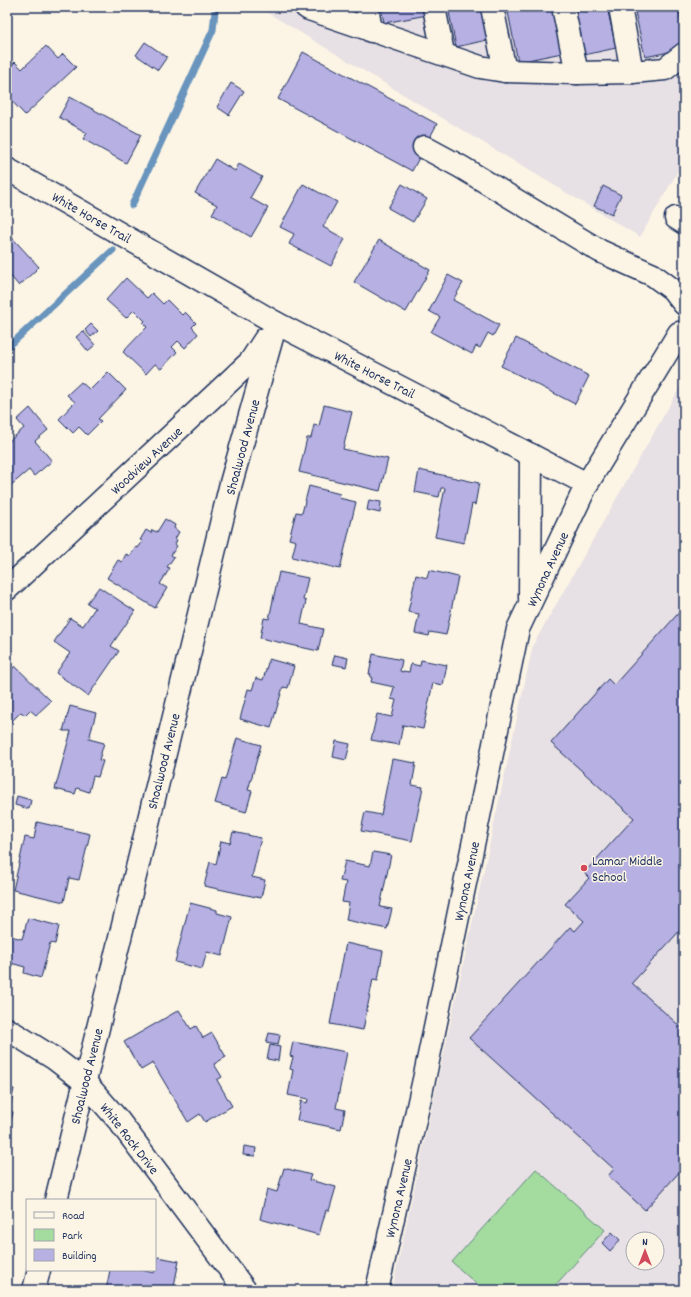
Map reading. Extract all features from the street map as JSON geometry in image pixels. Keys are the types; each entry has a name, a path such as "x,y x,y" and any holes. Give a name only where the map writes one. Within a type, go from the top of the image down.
{"street":[{"path":"306,7 333,18 443,53 480,67 505,71 577,73 632,72 665,69 684,54"},
{"path":"367,7 371,31"},
{"path":"434,7 443,53"},
{"path":"492,7 505,71"},
{"path":"563,7 577,73"},
{"path":"620,7 632,72"},
{"path":"424,147 461,167 600,251 653,275 672,290 684,304"},
{"name":"White Horse Trail","path":"7,169 276,323 588,484"},
{"name":"Woodview Avenue","path":"7,589 250,362 276,323"},
{"name":"Shoalwood Avenue","path":"56,1199 231,483 276,323"},
{"path":"588,484 679,333 684,332"},
{"path":"530,605 531,455"},
{"name":"Wynona Avenue","path":"377,1290 423,1083 518,629 588,484"},
{"name":"White Rock Drive","path":"7,1029 55,1059 85,1082 119,1121 245,1290"},
{"path":"34,1290 39,1271"}],"shaded area":[{"path":"258,7 684,7 684,161 640,237"},
{"name":"Lamar Middle School","path":"684,380 684,1290 392,1290 533,645"}],"green space":[{"path":"536,1169 605,1230 551,1290 483,1290 452,1262"}],"building":[{"path":"381,7 426,7 427,15 384,23"},
{"path":"448,7 481,7 487,40 456,47"},
{"path":"507,7 552,7 562,53 518,62"},
{"path":"574,7 607,7 616,48 584,55"},
{"path":"634,7 678,7 684,34 684,49 645,57"},
{"path":"145,42 167,57 158,70 136,55"},
{"path":"46,46 58,59 63,54 76,67 25,115 7,96 7,69 15,62 22,69"},
{"path":"303,52 437,124 412,171 278,99"},
{"path":"231,83 244,91 229,115 217,107"},
{"path":"70,97 141,135 126,163 83,139 87,133 59,117"},
{"path":"215,159 235,171 239,164 262,177 250,198 268,208 251,237 212,214 217,205 195,193"},
{"path":"303,184 337,202 323,227 345,239 331,266 289,244 294,234 280,227"},
{"path":"402,184 427,199 413,222 388,208"},
{"path":"603,186 621,195 612,214 594,206"},
{"path":"7,232 39,267 19,286 7,272"},
{"path":"379,240 430,270 406,312 354,282"},
{"path":"448,275 463,283 453,300 499,325 493,336 488,333 480,348 476,346 472,354 431,332 440,317 429,311"},
{"path":"126,278 147,298 152,293 163,304 167,300 182,315 185,312 196,323 192,327 198,334 185,348 178,341 172,347 177,352 161,369 155,364 146,374 123,352 147,327 143,323 145,321 134,310 126,318 106,300"},
{"path":"91,324 98,331 91,337 85,330"},
{"path":"83,331 95,345 88,351 76,337"},
{"path":"516,338 589,376 575,404 501,366"},
{"path":"108,372 126,390 98,419 101,421 87,435 79,427 73,433 59,419 75,402 67,395 81,382 90,390"},
{"path":"324,405 352,412 343,449 388,459 380,491 299,472 307,438 311,438 314,425 319,426"},
{"path":"30,408 48,430 35,441 52,461 34,476 29,470 10,486 7,482 7,443 24,428 17,420"},
{"path":"419,470 479,483 475,505 472,504 464,543 435,537 445,488 441,488 439,497 415,492"},
{"path":"309,486 340,494 339,498 356,502 340,569 292,557 296,541 289,539 296,512 302,513"},
{"path":"369,500 381,502 380,513 367,510"},
{"path":"165,519 175,525 174,528 179,532 175,539 177,540 175,544 177,546 171,555 174,557 167,567 170,568 160,584 167,588 155,608 107,578 118,560 122,562 126,554 130,556 136,547 138,548 143,541 140,540 146,530 151,533 152,530 157,532"},
{"path":"429,570 458,577 446,635 430,632 429,636 415,633 419,614 408,612 416,575 427,578"},
{"path":"279,572 308,578 303,600 306,601 301,624 323,629 318,651 260,638 264,618 269,619"},
{"path":"99,587 135,611 111,646 119,651 88,696 56,673 70,653 54,642 70,618 83,626 95,608 87,603"},
{"path":"684,607 684,926 632,983 684,1030 684,1167 645,1210 608,1176 614,1169 469,1038 570,927 575,931 584,921 565,904 589,878 584,873 634,818 551,743 608,679 614,685"},
{"path":"373,654 402,660 400,671 403,672 409,672 411,664 420,666 421,660 447,665 443,685 433,683 423,729 403,725 399,745 371,740 377,714 392,717 396,700 391,699 394,687 371,682 371,674 369,674"},
{"path":"335,655 348,658 346,667 332,664"},
{"path":"269,659 294,666 288,688 283,687 271,728 240,719 248,689 252,690 256,678 263,680"},
{"path":"15,666 51,701 36,715 30,710 25,715 21,712 7,726 7,674"},
{"path":"70,706 96,713 89,739 104,743 99,760 103,761 98,777 93,776 89,792 77,788 75,794 55,789 71,731 63,731"},
{"path":"237,738 261,745 248,790 252,791 246,812 215,803 222,779 225,780"},
{"path":"336,741 350,744 346,760 333,757"},
{"path":"392,759 416,763 412,785 423,787 412,841 361,831 365,812 381,815"},
{"path":"17,796 31,800 29,809 15,805"},
{"path":"37,822 90,834 79,880 69,878 64,902 13,890 25,837 34,839"},
{"path":"233,832 261,838 252,877 265,880 261,898 204,886 210,862 216,864 221,841 230,843"},
{"path":"373,852 391,855 380,907 392,909 387,929 346,920 349,903 342,902 346,882 340,881 345,861 370,866"},
{"path":"190,903 217,910 217,913 232,917 222,956 207,952 202,969 175,962"},
{"path":"28,918 59,926 55,944 50,943 41,978 24,973 25,967 7,962 7,935 22,939"},
{"path":"346,943 383,951 378,980 373,979 363,1030 330,1024"},
{"path":"179,1010 191,1029 196,1026 203,1038 212,1033 226,1057 214,1064 222,1077 217,1080 232,1106 205,1122 200,1114 188,1122 153,1063 141,1070 124,1042"},
{"path":"269,1033 280,1035 278,1045 266,1043"},
{"path":"293,1042 347,1052 336,1108 345,1110 341,1129 297,1120 301,1101 307,1103 308,1099 288,1095 293,1070 290,1069 293,1057 290,1056"},
{"path":"270,1045 280,1047 278,1061 267,1059"},
{"path":"7,1088 14,1089 9,1111 13,1112 7,1139"},
{"path":"244,1146 256,1148 255,1156 243,1155"},
{"path":"284,1168 311,1175 309,1180 336,1187 329,1211 326,1210 319,1235 260,1219 267,1189 277,1192"},
{"path":"612,1232 620,1240 610,1251 602,1243"},
{"path":"158,1257 179,1261 174,1286 177,1287 176,1290 106,1290 110,1271 145,1271 154,1273 156,1271"}],"waterway":[{"path":"132,205 213,30 214,7"},
{"path":"7,348 113,250"}],"place":[{"name":"Lamar Middle School","path":"584,868"}]}
